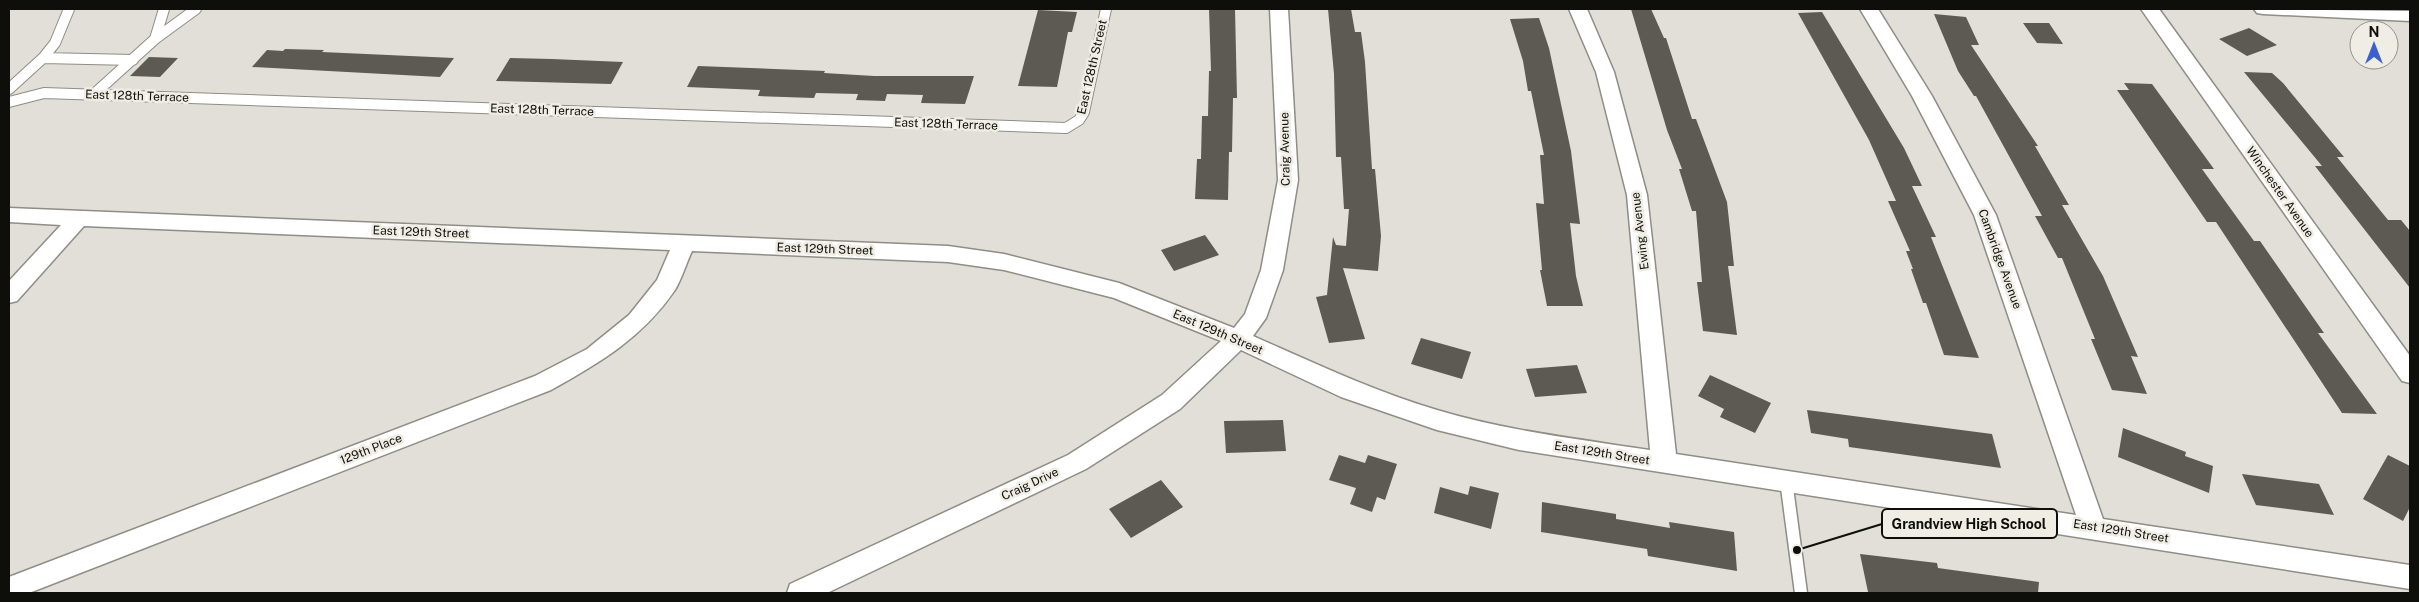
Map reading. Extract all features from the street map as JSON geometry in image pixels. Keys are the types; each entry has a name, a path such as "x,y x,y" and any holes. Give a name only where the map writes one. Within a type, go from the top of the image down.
{"street":[{"name":"Craig Avenue","path":"1238,339 1255,318 1272,270 1288,180 1279,9"},
{"name":"Ewing Avenue","path":"1578,9 1605,72 1637,196 1664,462"},
{"name":"Cambridge Avenue","path":"1869,9 1922,96 1985,215 2093,526"},
{"name":"Winchester Avenue","path":"2150,9 2410,374"},
{"path":"2263,9 2410,16"},
{"name":"East 129th Street","path":"9,215 948,254 1004,262 1119,290 1238,339 1349,390 1437,420 1519,440 2093,526 2410,576"},
{"path":"9,295 78,218"},
{"name":"129th Place","path":"9,589 543,383 595,355 637,321 667,284 684,243"},
{"name":"Craig Drive","path":"800,593 1077,462 1171,402 1238,339"}],"lane":[{"path":"9,89 43,58 55,43 69,9"},
{"path":"155,39 164,9"},
{"path":"93,95 155,39 196,9"},
{"name":"East 128th Street","path":"1074,123 1080,120 1084,112 1106,9"},
{"path":"43,58 133,60"},
{"name":"East 128th Terrace","path":"11,99 44,93 1066,128 1074,123"},
{"path":"1786,480 1801,593"}],"building":[{"path":"1209,9 1235,9 1237,98 1233,98 1232,152 1229,152 1228,200 1195,199 1197,159 1201,159 1202,116 1208,116 1209,71 1211,71"},
{"path":"1328,9 1351,9 1355,32 1361,32 1365,62 1372,169 1375,169 1381,236 1378,271 1343,268 1365,339 1329,343 1316,297 1327,295 1333,237 1336,245 1346,246 1349,209 1344,209 1341,157 1336,157 1334,74"},
{"path":"1631,9 1651,9 1664,38 1666,38 1692,119 1696,119 1727,202 1734,266 1728,266 1737,335 1703,331 1697,282 1702,282 1696,211 1692,211 1679,169 1682,169 1667,130"},
{"path":"1038,10 1077,12 1072,32 1068,32 1057,87 1018,86"},
{"path":"1822,12 1904,148 1922,186 1912,186 1936,237 1931,237 1979,358 1944,355 1926,303 1923,303 1911,269 1913,269 1906,251 1910,251 1888,201 1896,201 1869,140 1798,13"},
{"path":"1934,14 1966,17 1979,45 1971,45 2038,146 2035,146 2069,205 2062,205 2103,276 2138,357 2131,356 2147,394 2112,390 2091,339 2095,339 2062,258 2058,258 2035,216 2042,216 1976,96 1974,96 1958,71"},
{"path":"1539,18 1549,48 1571,151 1580,224 1570,223 1576,276 1583,306 1547,306 1540,270 1542,270 1536,203 1544,204 1540,155 1544,155 1531,91 1528,91 1523,61 1510,19"},
{"path":"2023,23 2049,23 2063,44 2037,43"},
{"path":"2249,28 2277,45 2247,56 2219,39"},
{"path":"285,49 454,58 440,77 252,67 267,50 283,51"},
{"path":"149,57 178,58 160,77 130,76"},
{"path":"510,58 623,62 611,84 496,81"},
{"path":"698,66 825,71 824,73 874,76 974,76 965,104 921,103 923,95 887,94 885,101 856,100 858,94 816,93 814,98 758,96 760,90 687,87"},
{"path":"2244,72 2272,73 2283,83 2344,157 2337,157 2388,220 2401,220 2410,231 2410,288 2315,166 2322,166"},
{"path":"2124,83 2152,84 2214,169 2202,169 2254,241 2260,241 2324,333 2318,333 2377,414 2342,413 2216,222 2207,222 2117,90 2129,90"},
{"path":"1205,235 1219,255 1174,271 1161,250"},
{"path":"1421,338 1471,352 1462,379 1411,364"},
{"path":"1577,365 1587,393 1535,397 1526,369"},
{"path":"1710,375 1771,403 1755,433 1720,417 1724,409 1698,396"},
{"path":"1807,410 1992,434 2001,468 1849,447 1848,439 1811,433"},
{"path":"1283,420 1286,451 1226,453 1224,421"},
{"path":"2123,428 2186,452 2185,456 2213,466 2209,493 2118,457"},
{"path":"1339,455 1365,463 1368,455 1397,464 1385,500 1377,497 1372,512 1350,504 1356,488 1329,480"},
{"path":"2388,455 2410,466 2410,507 2403,521 2363,499"},
{"path":"2242,474 2319,484 2334,515 2256,505"},
{"path":"1161,480 1183,507 1131,538 1109,509"},
{"path":"1470,486 1499,493 1491,529 1434,513 1440,487 1468,495"},
{"path":"1542,502 1616,514 1616,519 1670,528 1669,522 1734,532 1737,571 1648,556 1647,549 1541,532"},
{"path":"1860,554 1937,563 1938,568 2039,582 2038,593 1868,592"}],"place":[{"name":"Grandview High School","path":"1797,550"}]}
